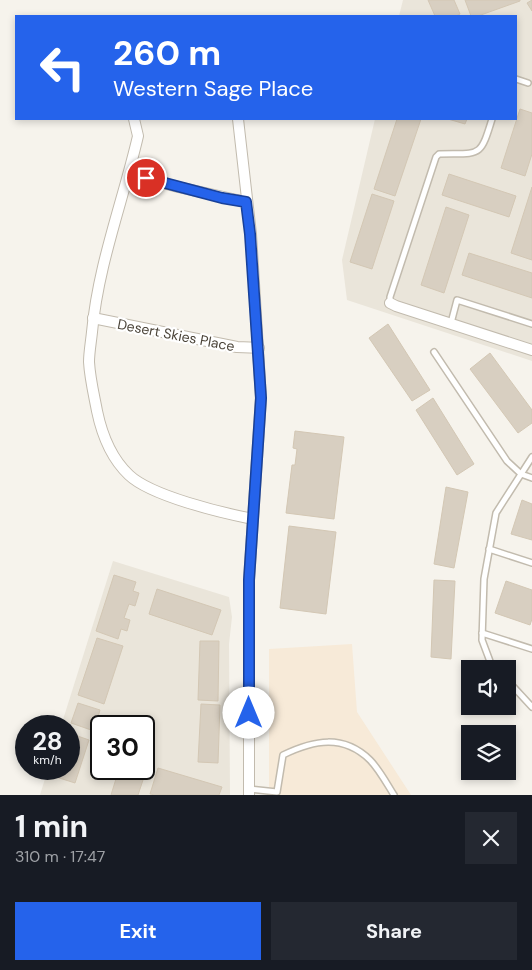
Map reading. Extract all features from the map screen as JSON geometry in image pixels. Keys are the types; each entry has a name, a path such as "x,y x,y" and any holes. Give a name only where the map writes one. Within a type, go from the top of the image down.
{"street":[{"path":"134,120 138,136 102,272 93,318 89,361 93,390 106,443 120,466 130,476 152,490 228,514 253,519"},
{"path":"238,120 259,348 261,418 249,580 249,792"},
{"path":"129,174 246,202"},
{"path":"390,303 532,350"},
{"name":"Desert Skies Place","path":"93,318 237,347 259,348"}],"lane":[{"path":"517,79 528,83"},
{"path":"390,303 390,297 436,157 440,154 475,153 485,143 492,120"},
{"path":"451,324 458,300 532,324"},
{"path":"434,352 507,461 521,474 532,478"},
{"path":"489,660 482,640 484,579 496,513 532,457"},
{"path":"489,550 532,563"},
{"path":"482,633 532,649"},
{"path":"516,690 532,707"},
{"path":"249,792 277,793 283,755 300,747 329,741 348,744 370,760 394,795"}],"shaded area":[{"path":"403,0 532,0 532,361 347,300 342,260 375,120 517,120 517,15 399,15"},
{"path":"113,561 229,597 232,617 229,644 230,795 40,795 45,780 80,780 80,715 64,715"},
{"path":"352,644 357,712 411,795 269,795 269,649"}],"building":[{"path":"428,0 454,0 460,14 458,15 435,15"},
{"path":"465,0 520,0 481,15 471,15"},
{"path":"532,0 532,11 527,3"},
{"path":"520,109 532,113 532,154 525,176 501,168"},
{"path":"397,120 421,120 395,196 374,189"},
{"path":"451,120 467,120 465,124"},
{"path":"449,174 516,196 509,217 442,195"},
{"path":"532,187 532,260 511,253"},
{"path":"372,194 394,201 372,269 350,262"},
{"path":"446,207 469,215 444,293 421,285"},
{"path":"469,253 532,273 532,298 462,275"},
{"path":"388,324 430,390 412,401 369,338"},
{"path":"490,353 532,410 532,423 518,433 470,369"},
{"path":"433,398 474,464 457,475 416,410"},
{"path":"295,431 344,437 334,519 286,513 292,465 295,465 297,449 293,448"},
{"path":"446,487 468,492 454,568 434,564"},
{"path":"522,500 532,504 532,540 511,534"},
{"path":"289,526 336,532 326,614 280,608"},
{"path":"114,575 136,582 133,591 139,593 135,606 129,604 124,618 130,620 127,631 121,629 118,639 96,631"},
{"path":"434,580 455,581 451,659 431,657"},
{"path":"506,581 532,590 532,619 530,625 495,613"},
{"path":"157,589 221,610 212,635 149,614"},
{"path":"97,638 123,646 104,704 78,695"},
{"path":"200,641 219,641 218,701 198,700"},
{"path":"78,703 100,710 99,715 90,715 90,730 80,726 80,715 74,715"},
{"path":"201,704 220,705 218,763 198,762"},
{"path":"80,737 89,740 80,768"},
{"path":"158,768 222,787 219,795 155,795 150,794"},
{"path":"116,780 143,780 138,795 111,795"}],"route":[{"path":"146,178 222,198 246,202 259,348 261,398 249,580 249,713"}]}
